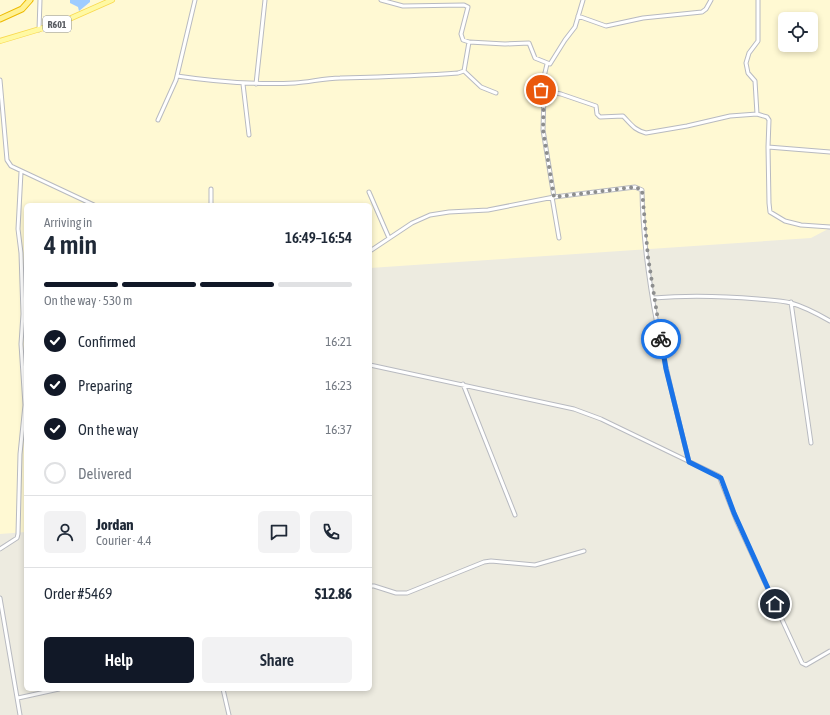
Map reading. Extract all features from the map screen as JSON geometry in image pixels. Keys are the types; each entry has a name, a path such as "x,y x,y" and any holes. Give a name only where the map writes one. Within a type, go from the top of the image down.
{"highway":[{"path":"0,19 22,9 30,0"}],"main road":[{"name":"R601","path":"0,41 39,30 78,16 112,0"}],"street":[{"path":"39,30 40,0"},
{"path":"158,120 177,76 195,0"},
{"path":"256,84 265,0"},
{"path":"381,0 403,6 467,6 469,8 461,38 469,42 505,44 529,43 535,58 546,64 550,64 575,27 583,0"},
{"path":"578,16 606,26 642,18 702,12 706,9 711,0"},
{"path":"757,114 755,81 748,73 746,63 749,53 758,41 758,0"},
{"path":"464,71 469,42"},
{"path":"546,64 540,89 544,92 561,94 596,106 597,114 600,117 622,116 634,128 646,133 687,126 730,116 757,114 767,117 769,120 768,202 770,212 785,221 801,225 825,226 830,228"},
{"path":"177,76 243,84 256,84 296,83 338,78 407,77 458,73 464,71"},
{"path":"464,71 481,87 496,93"},
{"path":"0,80 7,160 11,166 90,203"},
{"path":"243,84 250,135"},
{"path":"544,92 543,130 559,238"},
{"path":"0,120 3,114"},
{"path":"768,147 830,152"},
{"path":"22,172 18,229 23,314 21,344 24,390"},
{"path":"372,251 412,223 435,214 488,210 553,197 635,187 642,190 653,298 666,369 689,462"},
{"path":"211,189 211,203"},
{"path":"369,192 389,238"},
{"path":"653,298 680,296 728,297 791,302 812,311 830,322"},
{"path":"791,302 811,443"},
{"path":"372,365 463,384 574,410 601,419 721,478 736,518 802,663 806,665 830,651"},
{"path":"463,384 514,515"},
{"path":"0,549 16,538 18,534 20,454 24,415"},
{"path":"372,586 396,593 407,593 484,562 491,561 535,566 584,551"},
{"path":"0,598 20,715"},
{"path":"18,698 50,691"},
{"path":"223,691 228,715"}],"shaded area":[{"path":"0,0 830,0 830,228 811,238 372,268 372,203 24,203 24,532 0,534"}],"water":[{"path":"70,0 90,0 90,2 79,11 78,7 70,3"}],"way so far":[{"path":"541,90 544,92 543,130 554,197 635,187 642,190 653,298 661,339"}],"route":[{"path":"661,339 666,369 689,462 721,478 734,513 775,604"}]}
